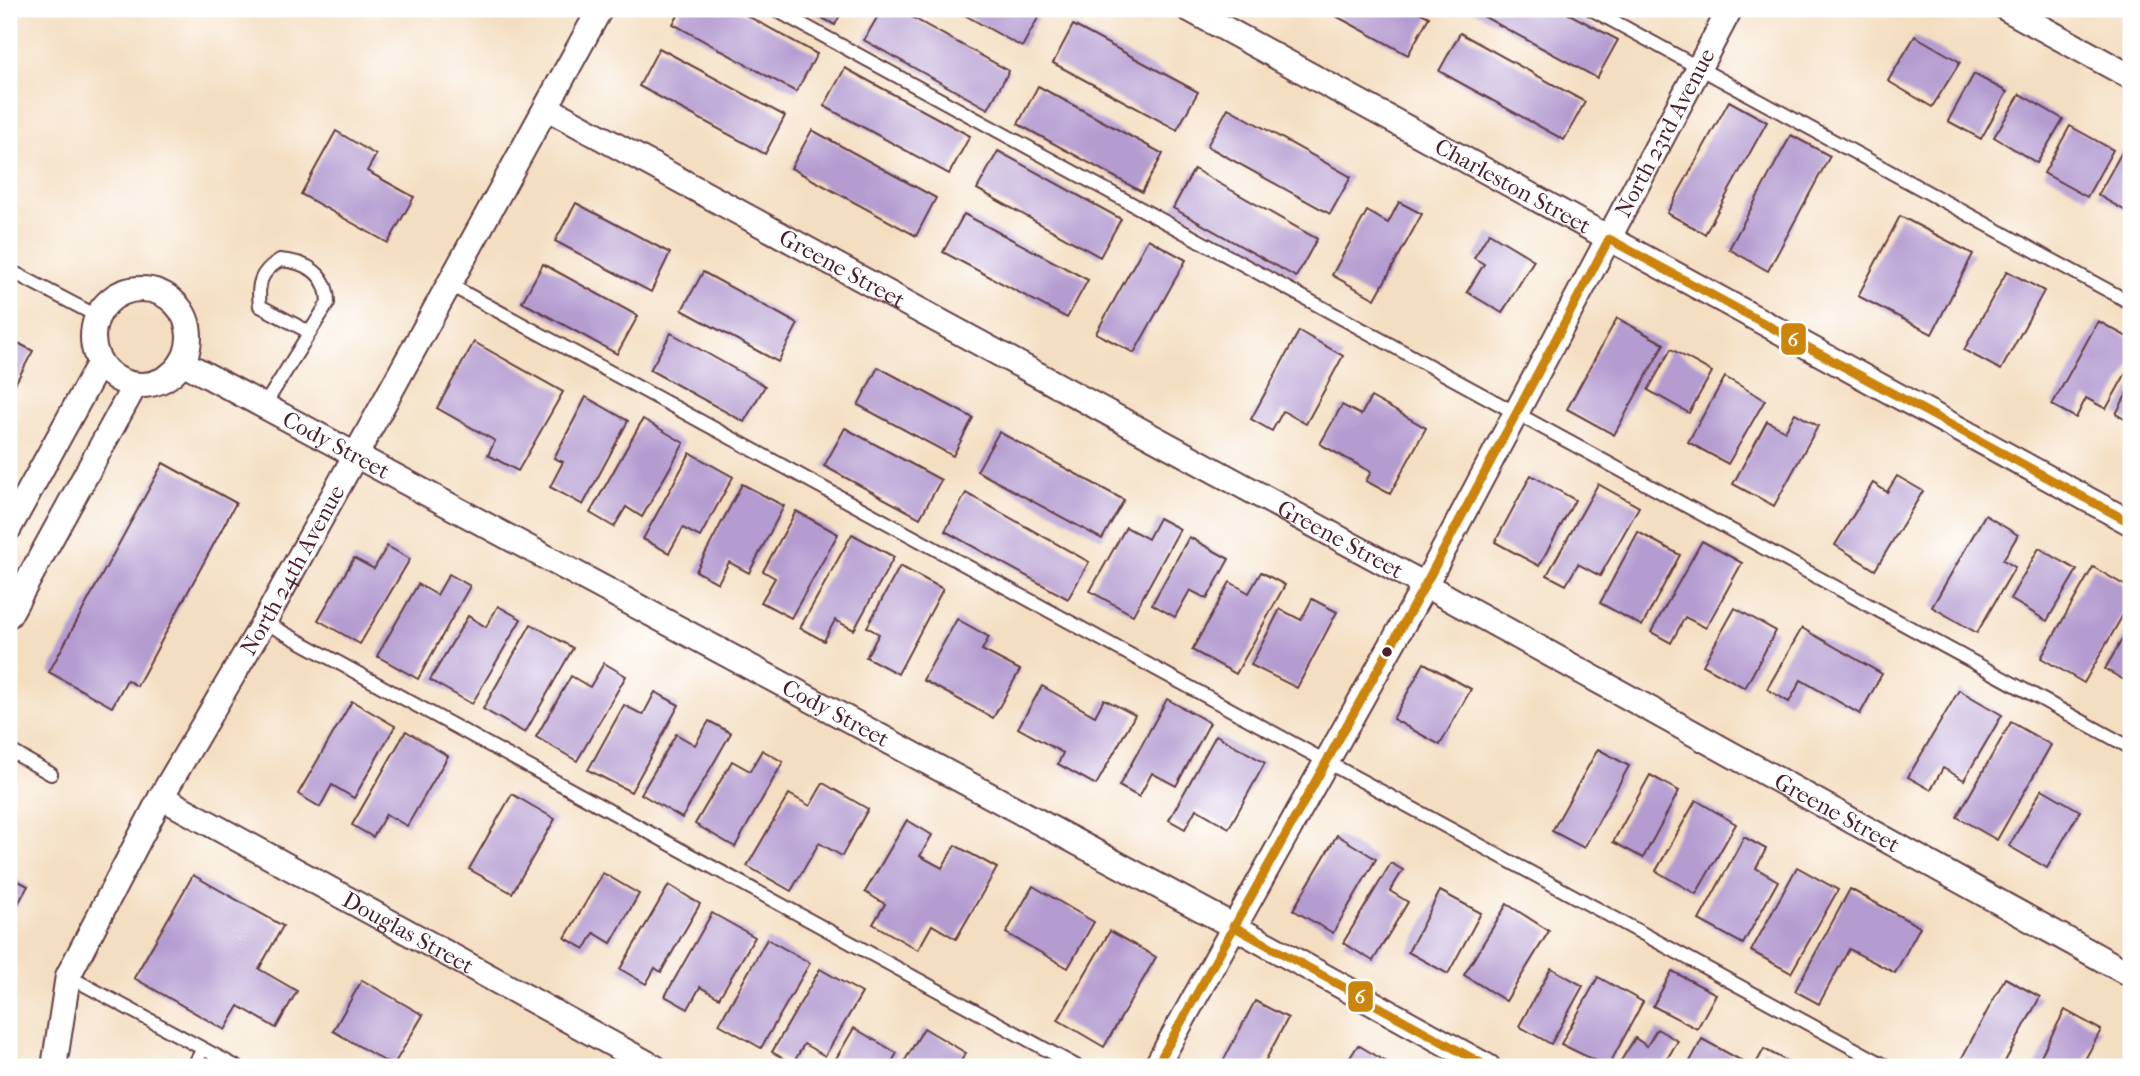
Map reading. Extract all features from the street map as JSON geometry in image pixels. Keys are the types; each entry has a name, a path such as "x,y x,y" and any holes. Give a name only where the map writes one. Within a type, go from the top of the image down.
{"street":[{"name":"North 24th Avenue","path":"54,1067 68,976 162,797 264,622 600,9"},
{"name":"Charleston Street","path":"1189,9 2131,523"},
{"name":"North 23rd Avenue","path":"1156,1067 1425,585 1730,9"},
{"path":"2007,9 2131,76"},
{"name":"Greene Street","path":"547,108 1425,585 2131,975"},
{"path":"133,289 164,294 176,304 185,317 189,332 188,348 182,362 170,376 153,383 135,385 121,381 100,362 94,347 92,331 97,316 105,303 133,289"},
{"path":"9,528 100,362"},
{"name":"Cody Street","path":"182,362 1233,926 1488,1067"},
{"path":"9,615 135,385"},
{"name":"Douglas Street","path":"162,797 654,1067"}],"lane":[{"path":"774,9 2131,748"},
{"path":"1591,9 2131,303"},
{"path":"264,406 328,303 328,289 321,275 293,261 280,260 262,275 258,289 260,306 309,332"},
{"path":"9,270 97,316"},
{"path":"450,285 1888,1067"},
{"path":"264,622 1078,1067"},
{"path":"9,750 51,774"},
{"path":"68,976 237,1067"},
{"path":"193,1067 203,1049"}],"building":[{"path":"682,9 735,9 817,54 796,92 673,24"},
{"path":"806,9 843,9 835,25"},
{"path":"882,9 897,9 1009,71 988,109 864,40"},
{"path":"954,9 1043,9 1022,47"},
{"path":"1323,9 1413,9 1429,17 1408,55"},
{"path":"1470,9 1560,9 1618,40 1597,78"},
{"path":"1073,25 1198,92 1177,130 1053,63"},
{"path":"1460,33 1585,102 1564,140 1439,71"},
{"path":"1915,36 1960,62 1932,107 1888,81"},
{"path":"659,48 785,116 765,154 639,86"},
{"path":"845,68 970,136 949,174 824,106"},
{"path":"1974,74 2007,92 1981,139 1948,121"},
{"path":"1038,86 1163,154 1142,192 1018,124"},
{"path":"2020,94 2063,119 2037,163 1994,137"},
{"path":"1729,101 1767,122 1705,234 1667,213"},
{"path":"1228,108 1351,177 1330,214 1207,146"},
{"path":"2070,126 2113,150 2087,197 2044,173"},
{"path":"812,130 936,198 916,236 791,168"},
{"path":"336,131 376,155 367,171 414,197 388,243 301,194"},
{"path":"1791,135 1830,156 1768,271 1729,249"},
{"path":"2123,150 2131,154 2131,214 2098,195"},
{"path":"998,151 1121,219 1100,257 977,189"},
{"path":"1194,169 1317,239 1296,277 1173,208"},
{"path":"1399,202 1422,214 1375,299 1332,275 1367,211 1388,223"},
{"path":"576,203 670,253 651,292 555,241"},
{"path":"964,214 1088,280 1067,318 943,252"},
{"path":"1900,216 1973,254 1932,334 1858,296"},
{"path":"1489,233 1534,260 1502,313 1467,292 1484,264 1474,258"},
{"path":"1148,239 1186,260 1134,353 1096,333"},
{"path":"543,264 638,316 617,354 522,302"},
{"path":"2007,271 2044,291 2001,370 1964,350"},
{"path":"703,272 798,324 778,362 682,310"},
{"path":"1617,318 1664,344 1614,435 1567,409"},
{"path":"2098,321 2131,339 2131,364 2106,409 2086,398 2076,418 2052,405"},
{"path":"1299,331 1343,356 1306,424 1283,411 1272,431 1251,419"},
{"path":"671,333 765,386 744,422 650,370"},
{"path":"9,338 33,351 9,395"},
{"path":"474,342 563,392 518,471 488,455 495,441 437,408"},
{"path":"1671,349 1712,372 1689,413 1648,390"},
{"path":"878,367 973,418 953,456 858,405"},
{"path":"1725,377 1765,400 1728,464 1688,442"},
{"path":"2131,386 2131,423 2116,414"},
{"path":"586,397 628,421 583,505 550,487 563,462 554,458"},
{"path":"1371,397 1426,428 1390,494 1366,481 1371,472 1320,444 1342,405 1361,415"},
{"path":"1795,413 1818,426 1774,506 1733,484 1767,421 1785,431"},
{"path":"643,419 684,443 642,517 626,507 614,527 590,513"},
{"path":"845,428 941,480 920,518 824,466"},
{"path":"999,432 1124,500 1102,539 977,471"},
{"path":"690,453 733,477 700,537 683,528 669,553 643,539"},
{"path":"163,463 236,503 137,686 127,680 112,707 49,672"},
{"path":"1531,475 1575,500 1539,566 1495,542"},
{"path":"1897,476 1923,491 1875,570 1835,545 1873,483 1887,492"},
{"path":"742,484 784,506 749,573 729,562 718,583 696,571"},
{"path":"1598,484 1639,507 1600,576 1578,564 1566,585 1547,575"},
{"path":"966,493 1089,562 1068,599 945,531"},
{"path":"796,511 838,534 791,618 761,602 775,578 763,571"},
{"path":"1985,515 2018,535 2003,560 2015,567 1977,633 1932,607"},
{"path":"1159,518 1180,529 1133,615 1090,591 1126,527 1148,539"},
{"path":"1638,532 1680,555 1642,626 1600,603"},
{"path":"852,534 894,557 854,630 835,620 824,641 800,628"},
{"path":"1189,537 1229,559 1207,599 1190,590 1175,617 1152,604"},
{"path":"1702,541 1742,563 1706,628 1685,617 1671,643 1651,632"},
{"path":"387,546 410,559 360,644 318,620 354,558 374,569"},
{"path":"2039,548 2077,570 2047,621 2010,599"},
{"path":"900,566 943,589 898,674 866,657 879,634 867,627"},
{"path":"2093,567 2131,589 2131,601 2084,683 2041,658"},
{"path":"1261,572 1285,585 1236,674 1192,650 1230,582 1249,593"},
{"path":"449,574 470,586 418,679 377,656 418,584 437,595"},
{"path":"1312,599 1337,612 1297,688 1251,665 1280,609 1301,620"},
{"path":"498,606 521,619 472,704 430,680 468,616 486,627"},
{"path":"1735,608 1776,631 1745,688 1703,665"},
{"path":"957,619 989,637 982,650 1020,670 993,718 923,680"},
{"path":"531,624 573,648 525,733 483,709"},
{"path":"2131,624 2131,684 2105,669"},
{"path":"1802,628 1882,674 1860,714 1801,680 1789,702 1767,689"},
{"path":"604,663 626,676 577,761 536,737 571,676 590,687"},
{"path":"1424,663 1471,689 1440,745 1393,719"},
{"path":"1042,686 1095,716 1104,699 1135,715 1096,785 1058,764 1063,753 1018,728"},
{"path":"1959,690 2002,715 1964,780 1943,768 1931,790 1908,777"},
{"path":"655,692 679,705 631,792 588,770 624,705 643,715"},
{"path":"1167,699 1210,723 1176,786 1152,773 1139,797 1119,786"},
{"path":"352,701 395,726 354,798 332,785 320,807 298,794"},
{"path":"709,721 731,733 682,818 641,794 676,734 695,745"},
{"path":"2011,722 2051,745 1997,840 1957,817"},
{"path":"406,731 448,756 407,826 386,814 373,837 352,825"},
{"path":"1216,735 1265,763 1229,828 1196,809 1185,829 1169,820"},
{"path":"1598,749 1629,766 1584,848 1552,831"},
{"path":"762,750 783,762 735,847 695,824 732,761 750,771"},
{"path":"1650,775 1679,791 1643,858 1613,842"},
{"path":"823,783 868,809 842,856 819,843 791,891 747,866 789,794 810,806"},
{"path":"2042,789 2080,811 2047,868 2009,846"},
{"path":"512,794 555,819 512,893 469,869"},
{"path":"1696,800 1736,824 1696,894 1656,871"},
{"path":"907,820 932,835 920,856 942,868 955,845 997,868 956,939 932,925 918,950 873,924 885,904 865,892"},
{"path":"1337,835 1376,859 1333,933 1293,910"},
{"path":"1744,837 1766,849 1756,868 1778,881 1743,944 1699,920"},
{"path":"1391,863 1403,870 1390,891 1408,902 1373,961 1343,943"},
{"path":"1797,867 1838,890 1791,973 1751,951"},
{"path":"603,873 639,894 611,943 594,933 585,949 565,938"},
{"path":"193,875 283,926 259,969 297,991 276,1028 239,1006 225,1030 134,978"},
{"path":"9,876 28,886 9,920"},
{"path":"669,885 700,904 661,972 655,968 646,984 620,969"},
{"path":"1033,886 1094,922 1068,968 1006,933"},
{"path":"1850,889 1920,927 1895,973 1849,949 1819,1004 1795,991"},
{"path":"1440,891 1481,913 1448,974 1408,952"},
{"path":"1507,904 1549,931 1506,1001 1464,975"},
{"path":"712,913 755,937 719,998 700,987 688,1009 665,996"},
{"path":"1110,931 1156,957 1104,1047 1058,1020"},
{"path":"767,939 810,963 761,1048 719,1024"},
{"path":"1551,968 1583,986 1551,1044 1519,1026"},
{"path":"820,969 862,993 825,1056 804,1044 793,1064 772,1052"},
{"path":"1672,971 1716,994 1697,1029 1653,1006"},
{"path":"1598,977 1643,1002 1608,1067 1561,1044"},
{"path":"2005,978 2040,997 2002,1067 1957,1067"},
{"path":"362,980 423,1015 393,1066 333,1031"},
{"path":"1255,1001 1288,1018 1262,1067 1220,1067"},
{"path":"2065,1010 2101,1030 2081,1067 2035,1067"},
{"path":"854,1028 897,1053 889,1067 831,1067"},
{"path":"924,1028 966,1053 957,1067 901,1067"},
{"path":"1657,1029 1678,1041 1662,1067 1617,1067 1635,1038 1647,1046"},
{"path":"1702,1039 1744,1062 1742,1067 1687,1067"},
{"path":"1358,1045 1390,1064 1388,1067 1344,1067"},
{"path":"1764,1049 1798,1067 1754,1067"}],"transit line":[{"name":"6","path":"1156,1067 1425,585 1609,239 2131,523"},
{"name":"6","path":"1233,926 1488,1067"}]}
